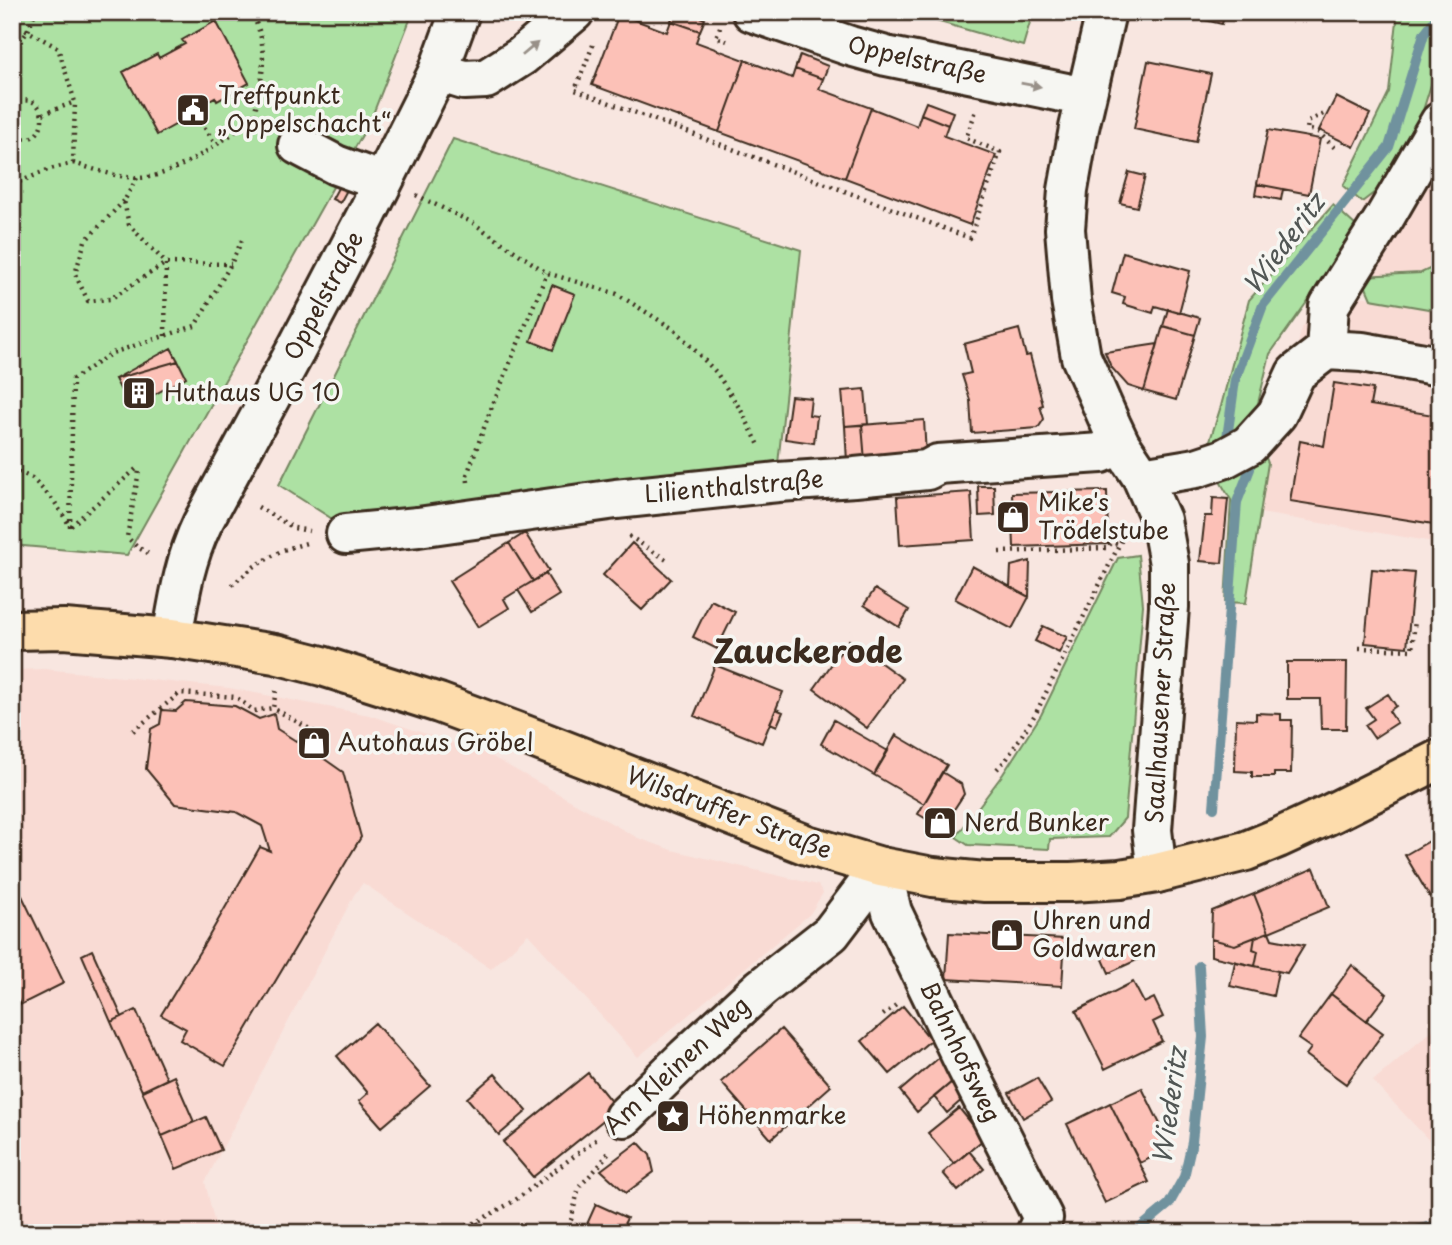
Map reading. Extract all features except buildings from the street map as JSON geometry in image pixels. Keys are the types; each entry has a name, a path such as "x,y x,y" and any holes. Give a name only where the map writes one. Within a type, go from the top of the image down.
{"main road":[{"name":"Wilsdruffer Straße","path":"12,630 64,629 172,638 275,654 322,666 524,735 807,845 881,867 933,877 1071,883 1157,873 1246,850 1278,838 1440,759"}],"street":[{"name":"Oppelstraße","path":"172,638 183,574 202,524 383,182 438,72 460,12"},
{"name":"Oppelstraße","path":"752,12 886,56 1086,97"},
{"name":"Saalhausener Straße","path":"1106,12 1068,190 1065,229 1070,288 1081,356 1120,443 1142,477 1161,520 1169,564 1169,607 1152,830 1157,873"},
{"path":"438,72 464,80 486,79 522,56 586,23"},
{"path":"1326,350 1329,306 1440,122"},
{"path":"298,145 335,165 383,182"},
{"path":"1142,477 1196,468 1236,452 1277,414 1296,373 1326,350 1362,352 1440,366"},
{"name":"Lilienthalstraße","path":"328,536 418,527 616,499 927,470 938,464 1101,453 1120,443"},
{"name":"Am Kleinen Weg","path":"617,1134 686,1056 761,988 831,933 881,867"},
{"name":"Bahnhofsweg","path":"881,867 892,912 1043,1218 1036,1233"}],"path":[{"path":"12,53 28,31 35,12"},
{"path":"12,185 50,169 73,163 106,173 137,178 155,175 190,161 253,119 262,81 262,44 257,22 250,12"},
{"path":"586,23 575,90 970,238 1000,152 966,138 980,101"},
{"path":"12,25 58,48 75,102 73,163"},
{"path":"12,104 27,100 34,102 43,114 41,129 36,134 29,138 12,134"},
{"path":"43,114 75,102"},
{"path":"193,110 216,145"},
{"path":"1322,114 1308,122 1307,129 1318,132 1336,149"},
{"path":"137,178 124,201 85,241 75,274 88,301 110,299 166,263 231,264"},
{"path":"383,182 473,223 547,272 617,293 675,330 716,372 742,412 778,482"},
{"path":"124,201 129,225 166,263 165,337"},
{"path":"70,527 73,379 112,353 195,326 244,236"},
{"path":"475,517 467,475 547,272"},
{"path":"12,469 32,478 54,502 70,527"},
{"path":"70,527 136,469 139,471 127,537 148,553"},
{"path":"258,507 294,528 328,536"},
{"path":"997,769 1006,760 1036,713 1128,526"},
{"path":"628,535 670,562"},
{"path":"232,585 255,566 283,550 328,536"},
{"path":"999,552 1107,548 1112,542 1120,545"},
{"path":"1359,648 1412,650 1415,620"},
{"path":"273,708 277,689"},
{"path":"236,697 237,690"},
{"path":"133,730 180,693 236,697 254,711 273,708 324,737"},
{"path":"565,1233 579,1187 598,1167 617,1134"},
{"name":"Am Kleinen Weg","path":"447,1233 477,1222 514,1201 617,1134"},
{"path":"477,1222 481,1233"}],"shaded area":[{"path":"1440,56 1440,264 1421,273 1361,276 1396,223 1362,202 1375,192 1420,120"},
{"path":"1328,290 1440,311 1440,543 1260,513 1268,463 1302,328"},
{"path":"45,669 229,688 369,715 489,755 638,838 672,850 818,885 823,893 810,914 638,1057 528,934 491,969 363,883 354,895 205,1182 217,1233 12,1233 12,670"},
{"path":"1440,1024 1440,1152 1373,1081"}],"green space":[{"path":"12,12 413,12 371,119 127,555 12,545"},
{"path":"905,12 1033,12 1023,46"},
{"path":"1398,12 1440,12 1440,56 1420,120 1375,192 1362,202 1343,186 1389,92"},
{"path":"453,139 801,250 777,473 337,522 279,485"},
{"path":"1333,205 1357,227 1270,354 1253,424 1268,463 1246,603 1225,602 1231,500 1205,456 1249,300"},
{"path":"1440,264 1440,311 1371,299 1361,276 1421,273"},
{"path":"1138,555 1143,605 1125,818 1109,837 1050,839 1049,849 968,845 956,837 1003,774 1041,715 1118,558"}],"waterway":[{"name":"Wiederitz","path":"1214,808 1237,502 1250,469 1227,438 1235,380 1263,305 1389,147 1424,34 1440,13"},
{"name":"Wiederitz","path":"1134,1233 1169,1204 1184,1177 1192,1142 1203,1037 1199,966"},
{"path":"1404,1233 1440,1224"}],"place":[{"name":"Treffpunkt „Oppelschacht“","path":"193,110"},
{"name":"Huthaus UG 10","path":"139,393"},
{"name":"Mike's Trödelstube","path":"1013,517"},
{"name":"Autohaus Gröbel","path":"314,743"},
{"name":"Nerd Bunker","path":"940,823"},
{"name":"Uhren und Goldwaren","path":"1007,935"},
{"name":"Höhenmarke","path":"673,1116"}],"district":[{"name":"Zauckerode","path":"808,652"}]}
